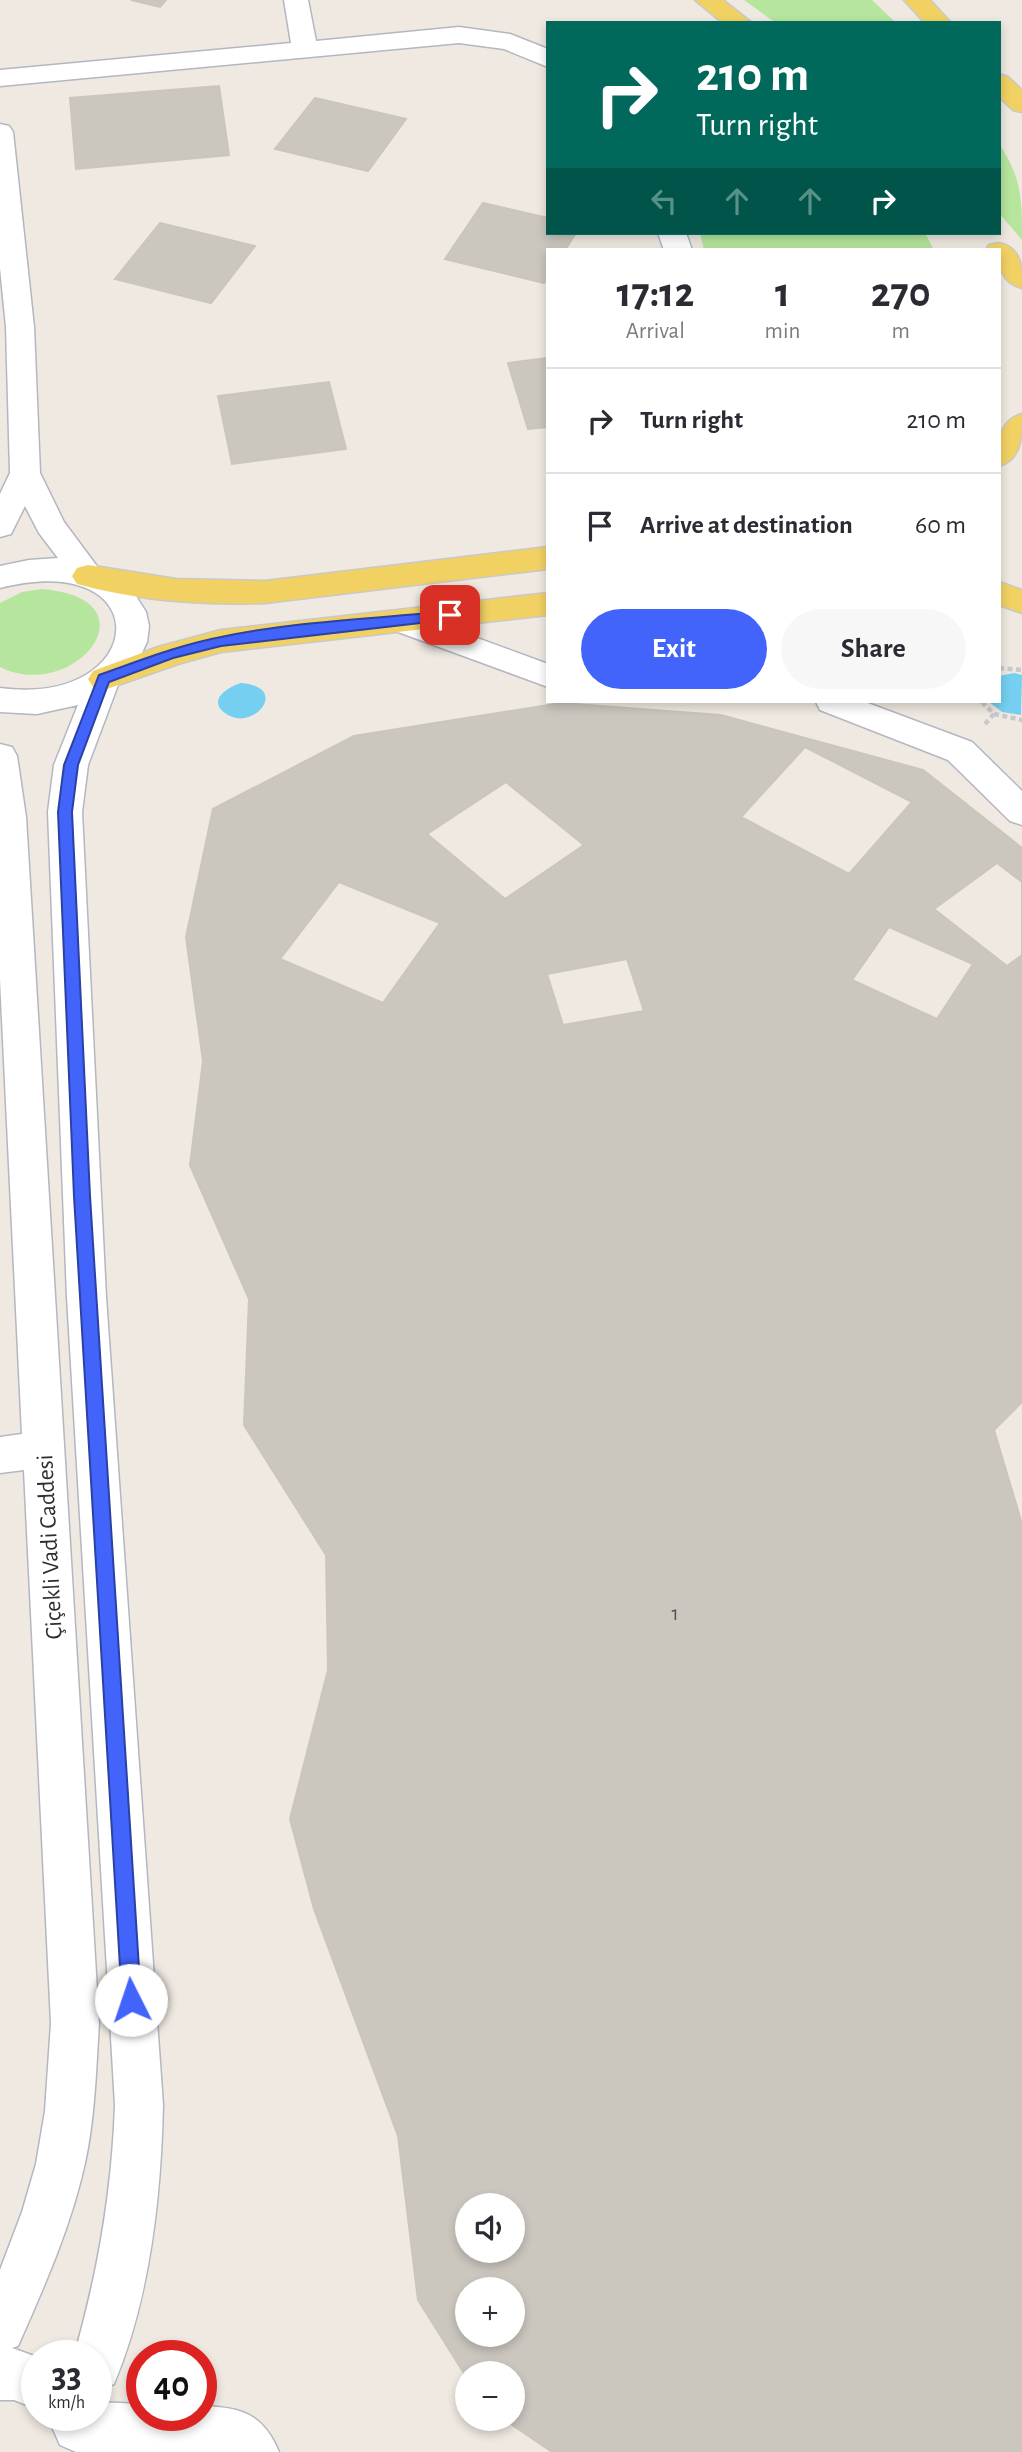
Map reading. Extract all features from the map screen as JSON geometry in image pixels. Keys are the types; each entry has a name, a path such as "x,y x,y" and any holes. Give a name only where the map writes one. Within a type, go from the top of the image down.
{"main road":[{"path":"707,0 737,21"},
{"path":"916,0 937,21"},
{"path":"1001,84 1022,104"},
{"path":"1001,253 1022,279"},
{"path":"1001,453 1022,424"},
{"path":"88,576 136,587 219,594 265,592 546,558"},
{"path":"1001,594 1022,601"},
{"path":"104,679 169,654 221,641 546,604"}],"street":[{"path":"296,0 305,50"},
{"path":"0,78 459,35 510,42 546,58"},
{"path":"0,132 20,327 25,473 50,526 88,576"},
{"path":"0,527 25,473"},
{"path":"0,577 27,570 59,569 88,576 109,587 125,602 132,621 131,641 122,661 104,679 77,694 45,702 0,701"},
{"path":"401,621 546,675"},
{"path":"104,679 71,765 65,812 82,1196 117,1794 139,2105 139,2152 133,2209 116,2301 104,2340"},
{"path":"835,703 960,751 1022,812"},
{"name":"Çiçekli Vadi Caddesi","path":"0,756 5,776 10,831 75,2023 71,2091 64,2143 47,2209 0,2328"},
{"path":"0,1455 44,1449"},
{"path":"0,2374 21,2377"},
{"path":"112,2428 232,2432 253,2452"}],"path":[{"path":"1001,668 1022,670"},
{"path":"994,714 1022,720"}],"green space":[{"path":"744,0 872,0 894,21 773,21"},
{"path":"1001,147 1019,189 1022,240 1001,215"},
{"path":"700,235 926,235 933,248 704,248"},
{"path":"42,589 77,597 95,611 100,628 93,646 77,661 54,672 28,675 0,667 0,603 22,592"}],"water":[{"path":"1014,673 1022,675 1021,715 1002,712 990,703 1001,703 1001,676"},
{"path":"241,683 256,686 264,692 265,700 255,714 236,718 225,713 218,703 225,691"}],"building":[{"path":"131,0 166,0 160,7"},
{"path":"219,86 229,155 76,169 70,98"},
{"path":"315,98 406,119 368,171 275,149"},
{"path":"483,203 546,218 546,235 575,235 566,248 546,248 544,283 445,259"},
{"path":"160,223 255,246 211,303 115,279"},
{"path":"546,358 546,427 528,429 508,363"},
{"path":"329,382 346,449 232,464 218,396"},
{"path":"561,703 721,715 923,770 1022,848 1022,1402 994,1430 1022,1524 1022,2452 552,2452 521,2431 525,2431 525,2361 456,2361 418,2300 398,2136 314,1909 290,1819 328,1670 326,1555 244,1425 249,1299 190,1165 203,1061 186,937 213,809 354,736"},
{"path":"805,747 912,802 849,874 741,817"},
{"path":"506,782 584,845 505,899 427,834"},
{"path":"997,863 1022,882 1022,955 1007,966 934,909"},
{"path":"339,882 440,923 383,1003 280,959"},
{"path":"889,927 973,964 937,1019 852,980"},
{"path":"627,959 644,1011 563,1025 547,974"}],"route":[{"path":"131,2000 82,1196 65,812 71,765 104,679 169,654 221,641 450,615"}]}
